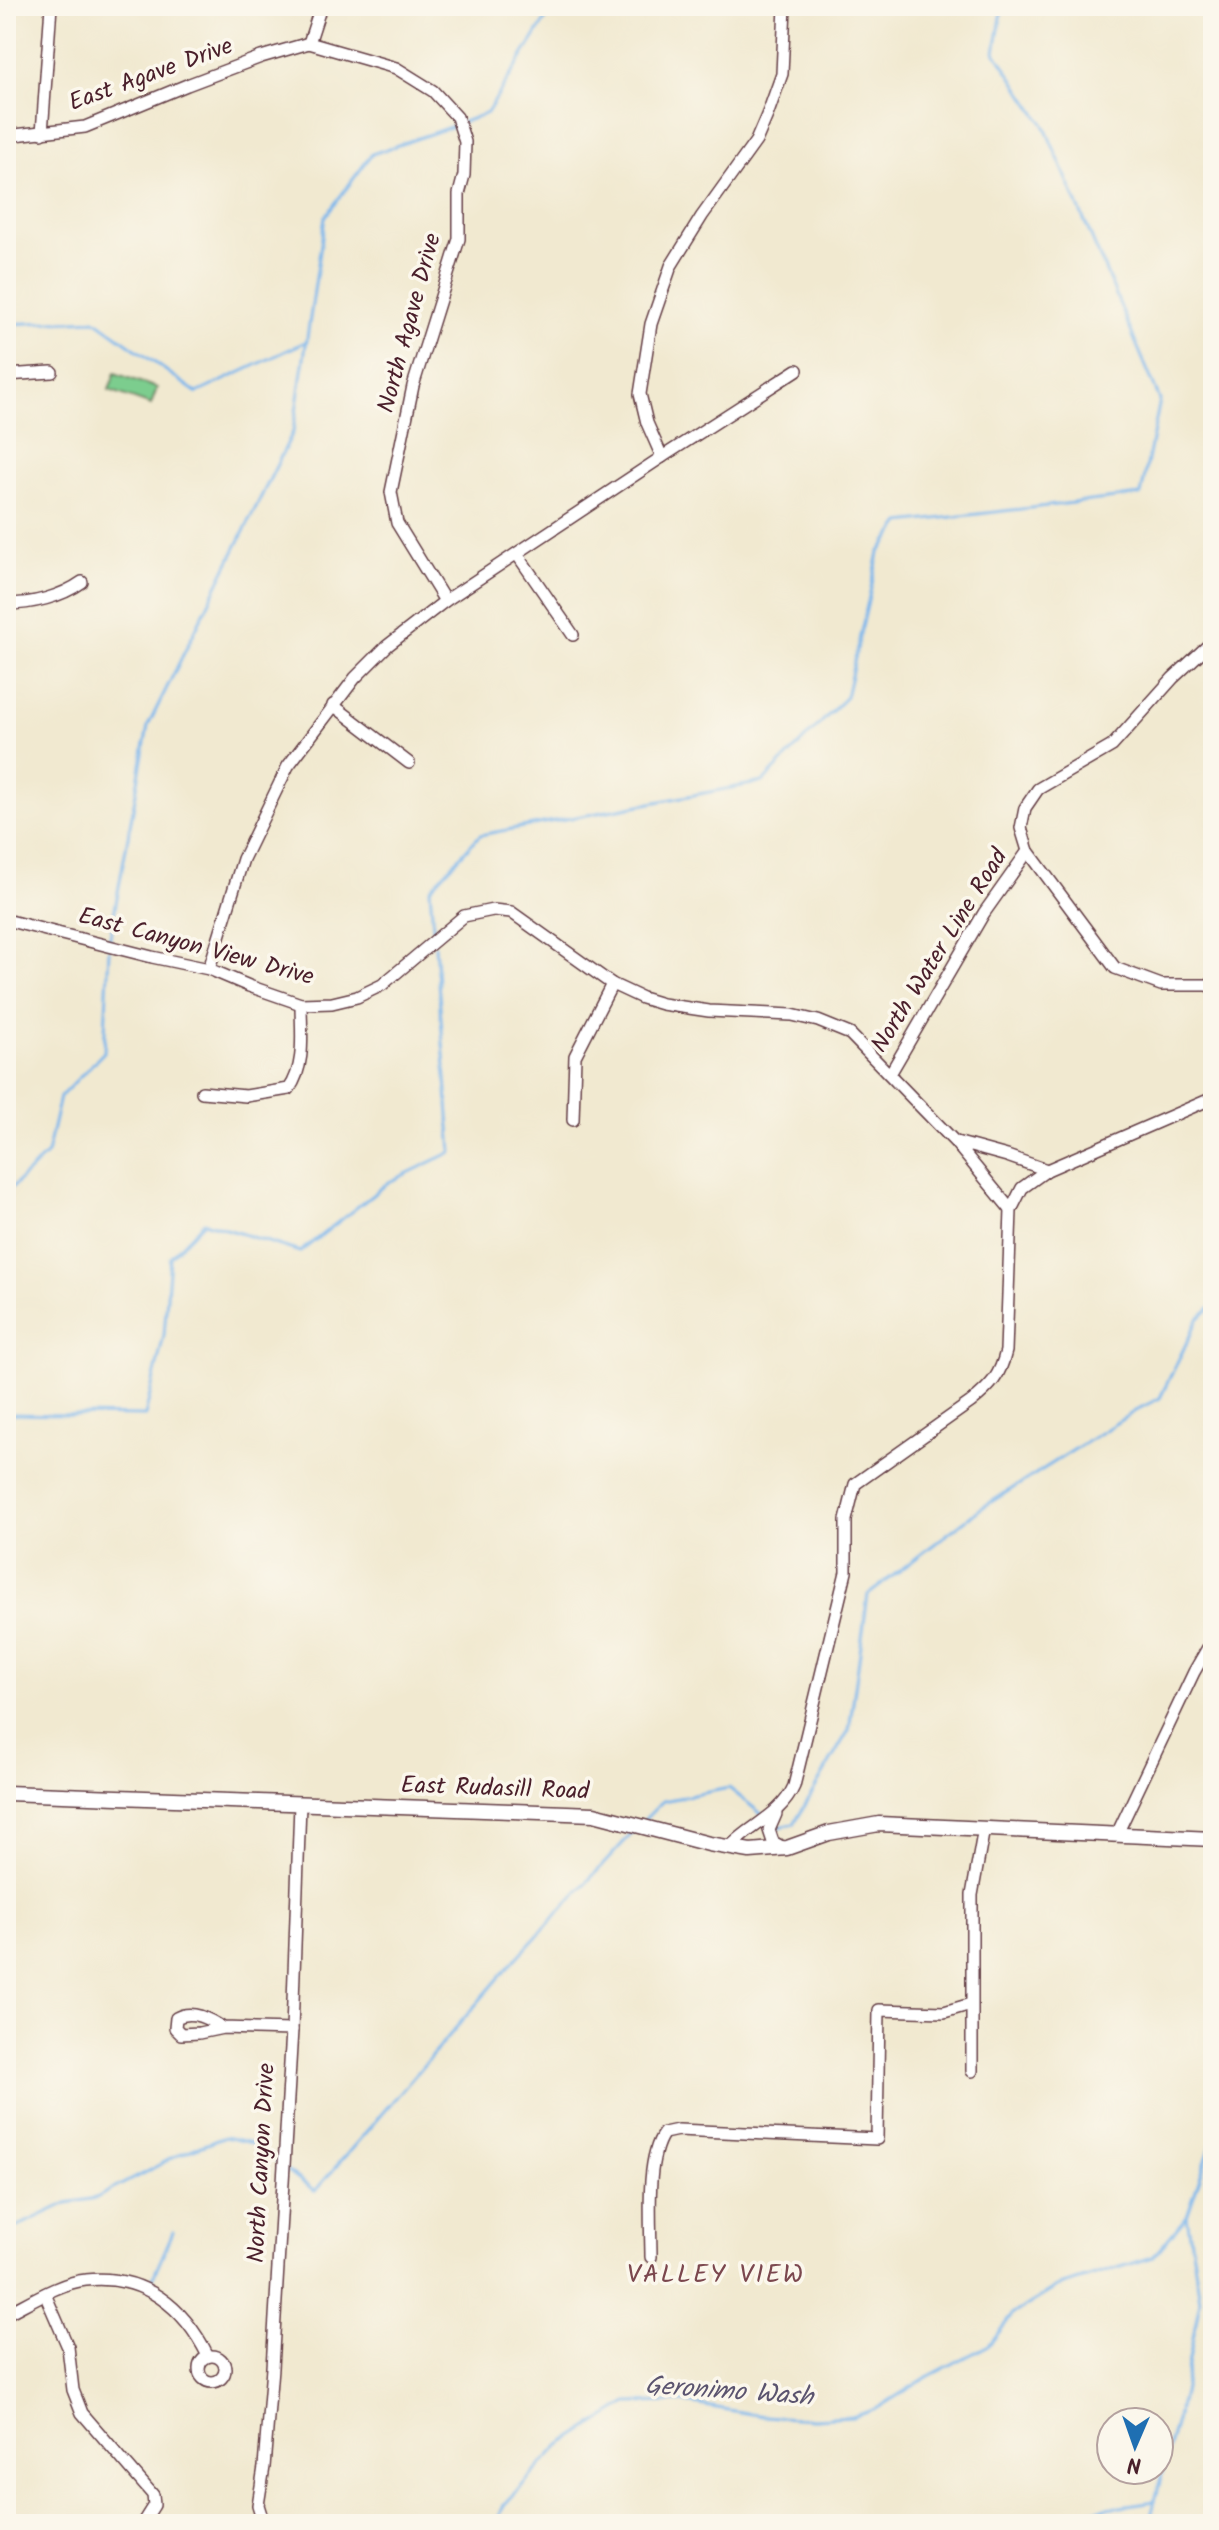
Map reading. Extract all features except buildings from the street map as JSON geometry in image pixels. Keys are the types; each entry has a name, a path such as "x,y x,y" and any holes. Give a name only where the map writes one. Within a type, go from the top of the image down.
{"street":[{"path":"42,133 51,6"},
{"path":"309,43 321,6"},
{"path":"662,457 647,423 640,394 651,324 671,266 702,216 756,141 768,113 782,74 785,6"},
{"name":"East Agave Drive","path":"6,136 85,127 187,85 309,43"},
{"name":"North Agave Drive","path":"309,43 396,68 433,91 457,117 465,142 464,175 459,194 459,239 413,386 391,492 397,523 445,601"},
{"path":"209,969 243,859 288,766 355,678 387,646 445,601 797,370"},
{"path":"6,375 52,372"},
{"path":"517,554 573,635"},
{"path":"6,604 44,599 73,589 82,582"},
{"path":"1213,641 1173,678 1112,746 1038,789 1025,808 1021,828 1028,851 1115,968 1161,985 1213,987"},
{"path":"333,705 409,763"},
{"name":"North Water Line Road","path":"890,1074 976,925 1028,851"},
{"name":"East Canyon View Drive","path":"6,920 209,969 301,1004 357,997 382,985 464,916 493,910 511,912 612,984 662,1004 709,1011 792,1015 850,1034 955,1142 1011,1210"},
{"path":"573,1120 575,1056 612,984"},
{"path":"202,1092 246,1096 289,1089 300,1066 301,1004"},
{"path":"730,1847 780,1807 794,1786 846,1572 846,1520 855,1484 971,1402 987,1389 1001,1371 1006,1351 1011,1210 1022,1188 1047,1170 1213,1098"},
{"name":"East Canyon View Drive","path":"955,1142 1047,1170"},
{"path":"1117,1834 1194,1672 1213,1639"},
{"name":"East Rudasill Road","path":"6,1793 594,1814 750,1851 785,1848 829,1833 879,1824 1213,1839"},
{"name":"North Canyon Drive","path":"264,2524 258,2505 272,2368 292,2030 300,1804"},
{"path":"780,1807 769,1830 773,1842 785,1848"},
{"path":"972,2071 972,1895 984,1828"},
{"path":"651,2257 650,2196 657,2143 664,2133 678,2130 877,2139 879,2010 944,2012 971,2004"},
{"path":"223,2028 292,2030"},
{"path":"6,2314 45,2294 83,2280 111,2280 135,2285 176,2308 198,2336 208,2356"},
{"path":"45,2294 68,2347 73,2390 82,2413 153,2495 154,2505 146,2519"}],"green space":[{"path":"115,373 157,388 151,405 109,390"}],"waterway":[{"path":"463,122 487,113 554,6"},
{"path":"434,938 430,889 480,835 763,782 846,697 879,553 901,523 1141,495 1160,400 1044,125 995,52 1003,6"},
{"path":"109,942 148,726 293,432 325,217 372,154 456,125"},
{"path":"6,324 95,320 197,393 307,341"},
{"path":"6,1414 145,1416 164,1335 170,1257 204,1222 300,1252 389,1182 452,1152 435,946"},
{"path":"6,1193 47,1154 60,1097 104,1052 109,950"},
{"path":"777,1825 794,1824 849,1730 868,1595 980,1509 1160,1398 1198,1319 1213,1305"},
{"path":"643,1821 663,1801 729,1788 764,1816"},
{"path":"288,2171 315,2191 505,1971 635,1830"},
{"path":"6,2232 67,2203 96,2198 180,2154 225,2137 251,2143 282,2166"},
{"path":"1149,2524 1183,2393 1200,2300 1187,2216 1213,2139"},
{"name":"Geronimo Wash","path":"496,2524 504,2505 559,2446 628,2403 682,2402 763,2416 813,2419 852,2417 876,2409 929,2376 989,2345 1013,2314 1057,2287 1153,2257 1187,2216"},
{"path":"152,2280 173,2232"},
{"path":"996,2524 1155,2501"}],"district":[{"name":"VALLEY VIEW","path":"716,2275"}]}
